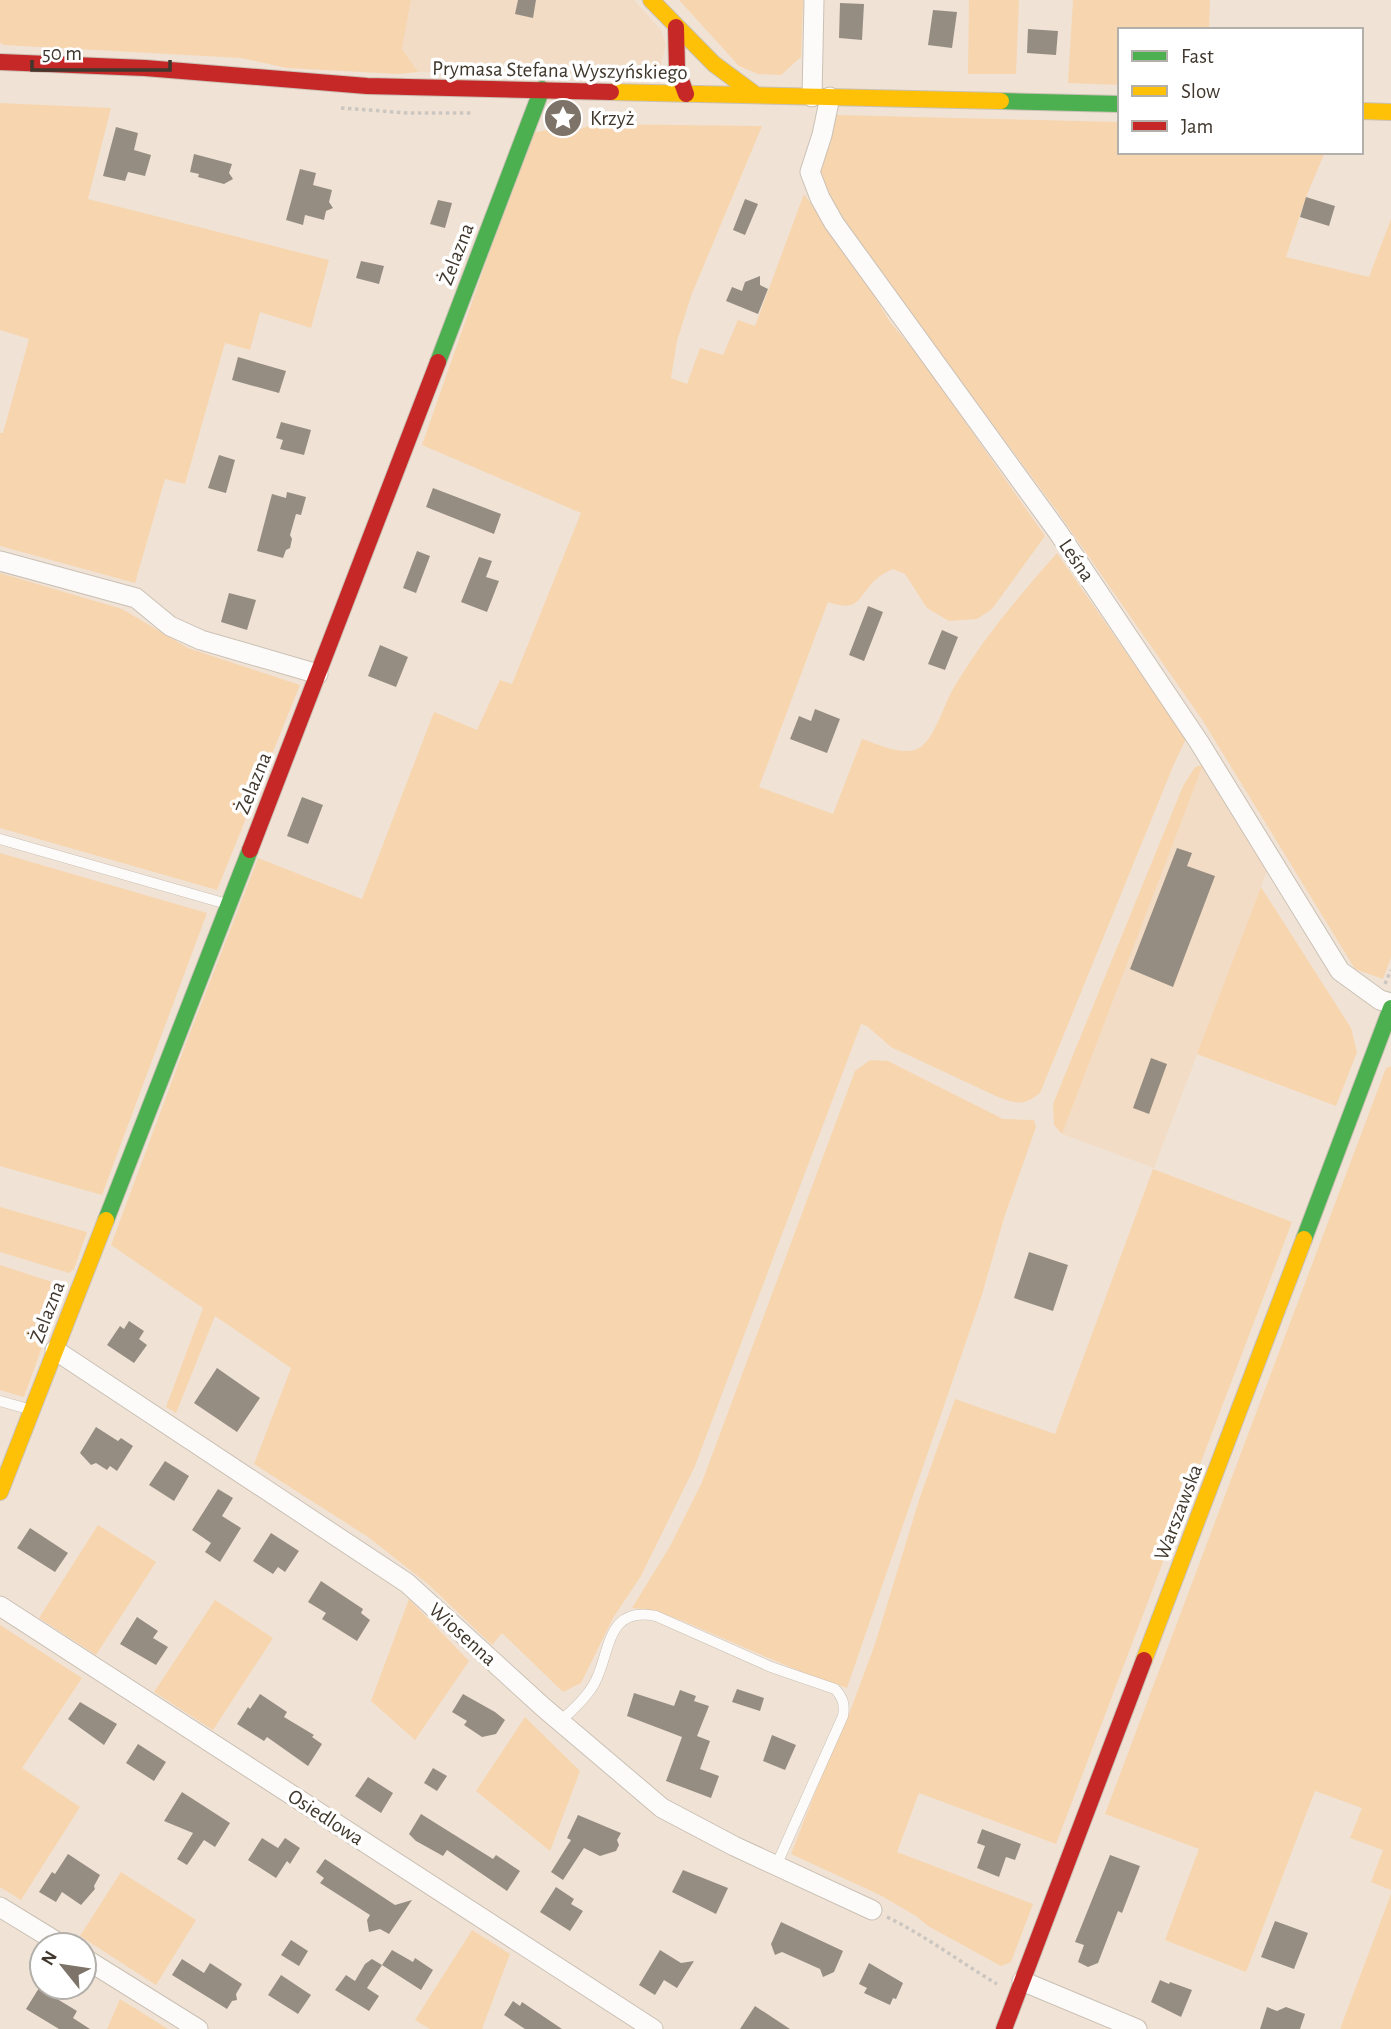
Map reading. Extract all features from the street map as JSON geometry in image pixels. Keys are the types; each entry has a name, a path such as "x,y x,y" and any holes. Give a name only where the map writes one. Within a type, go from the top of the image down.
{"street":[{"path":"651,0 714,64 756,94"},
{"name":"Leśna","path":"814,0 822,135 810,172 834,223 1058,532 1199,742 1340,971 1391,1006"},
{"path":"676,27 676,68 686,94 698,75 698,46"},
{"name":"Prymasa Stefana Wyszyńskiego","path":"0,62 145,68 367,86 1118,104"},
{"name":"Żelazna","path":"0,1492 542,89"},
{"path":"1363,111 1391,112"},
{"path":"0,561 135,598 170,626 201,640 318,674"},
{"name":"Warszawska","path":"1004,2029 1387,1032 1391,1006"},
{"name":"Wiosenna","path":"55,1350 407,1583 560,1721 662,1808 776,1866 872,1910"},
{"name":"Osiedlowa","path":"0,1606 653,2029"},
{"path":"0,1907 39,1931"},
{"path":"98,1967 198,2029"},
{"path":"1020,1987 1137,2029"}],"lane":[{"path":"0,839 227,904"},
{"path":"0,1401 32,1410"},
{"path":"560,1721 594,1684 615,1628 620,1622 640,1613 656,1616 771,1667 835,1689 842,1696 845,1705 843,1716 776,1866"}],"path":[{"path":"330,107 408,113"},
{"path":"544,125 569,124 586,110"},
{"path":"872,1910 920,1934 956,1960 1006,1989 1020,1987"}],"shaded area":[{"path":"0,0 411,0 402,49 418,72 398,74 287,68 241,58 4,45 0,43"},
{"path":"411,0 634,0 661,30 666,45 660,67 649,77 418,72 402,49"},
{"path":"679,0 803,0 801,57 781,75 758,74 739,66"},
{"path":"969,0 1019,0 1016,74 968,74"},
{"path":"1073,0 1210,0 1209,28 1118,28 1118,85 1068,83"},
{"path":"0,103 111,108 88,199 329,260 311,328 260,312 250,350 225,343 185,484 165,479 135,583 0,546 0,433 3,433 29,339 0,330"},
{"path":"836,115 1118,122 1118,154 1324,154 1286,257 1369,277 1391,219 1391,958 1383,979 1355,969 1203,721 1057,511 878,269 815,170"},
{"path":"594,124 762,126 691,296 677,341 671,378 687,384 700,348 723,355 738,320 755,326 804,194 853,261 890,322 921,359 1045,536 992,609 977,619 949,621 927,608 905,574 893,569 876,579 856,603 845,606 828,602 759,787 833,814 862,739 890,749 906,751 919,748 934,730 953,689 976,652 1057,553 1186,739 1040,1093 1020,1102 998,1097 891,1047 861,1024 695,1466 641,1576 613,1618 581,1683 563,1692 502,1633 492,1645 428,1584 368,1537 254,1464 291,1368 215,1316 176,1413 166,1407 203,1308 111,1245 258,858 362,899 434,712 477,730 500,680 512,684 581,513 422,445 531,133 552,129 570,133"},
{"path":"0,573 122,609 188,648 300,685 217,890 0,828"},
{"path":"1203,765 1267,871 1154,1168 1062,1134"},
{"path":"1203,765 1062,1134 1054,1125 1053,1104 1183,786 1195,767"},
{"path":"0,853 207,913 102,1195 0,1166"},
{"path":"1261,887 1351,1028 1357,1052 1336,1106 1197,1054"},
{"path":"870,1060 888,1061 1003,1119 1034,1120 1036,1127 1004,1218 981,1298 847,1688 677,1619 632,1608 669,1548 702,1482 855,1071"},
{"path":"1391,1066 1391,1890 1371,1882 1383,1850 1350,1838 1362,1808 1315,1791 1246,1972 1165,1940 1199,1849 1105,1814 1386,1068"},
{"path":"1153,1169 1292,1222 1056,1844 919,1793 897,1852 1033,1904 1011,1962 1001,1966 928,1926 880,1895 791,1854 875,1644 920,1497 955,1399 1055,1434"},
{"path":"0,1207 87,1232 74,1269 69,1273 0,1252"},
{"path":"0,1265 58,1284 63,1289 24,1397 0,1390"},
{"path":"98,1525 156,1562 96,1655 39,1618"},
{"path":"409,1599 469,1661 415,1740 371,1701"},
{"path":"215,1600 273,1638 213,1730 154,1692"},
{"path":"0,1625 82,1678 22,1768 80,1807 21,1900 0,1887"},
{"path":"525,1717 580,1771 550,1851 476,1791"},
{"path":"121,1872 196,1920 156,1985 98,1948 98,1931 83,1931"},
{"path":"1391,1894 1391,2029 1340,2029"},
{"path":"472,1930 510,1954 482,2029 430,2029 415,2020"},
{"path":"120,1999 168,2029 107,2029"}],"building":[{"path":"518,0 536,0 533,18 515,14"},
{"path":"840,3 864,4 862,40 839,38"},
{"path":"933,10 957,12 952,48 928,45"},
{"path":"1028,29 1058,31 1056,55 1027,53"},
{"path":"116,127 138,133 134,150 151,155 145,176 128,172 125,181 103,176"},
{"path":"194,154 232,164 229,173 233,179 224,184 190,172"},
{"path":"300,169 316,173 313,185 332,190 329,202 333,208 326,211 324,220 305,215 303,225 286,220"},
{"path":"1306,197 1335,206 1329,226 1300,217"},
{"path":"745,199 758,204 745,235 733,230"},
{"path":"438,200 452,203 445,228 430,224"},
{"path":"361,261 384,266 379,284 356,278"},
{"path":"760,276 760,285 768,289 758,314 726,301 732,287 742,291 745,282"},
{"path":"238,357 286,371 279,393 232,380"},
{"path":"281,422 311,430 304,455 280,449 283,440 276,438"},
{"path":"219,455 235,460 226,493 208,488"},
{"path":"433,488 501,514 494,534 426,507"},
{"path":"287,492 306,497 301,515 296,514 290,535 290,548 286,550 283,558 257,551 272,494 286,498"},
{"path":"417,551 430,556 416,593 403,588"},
{"path":"479,557 492,561 486,577 499,581 487,612 461,602"},
{"path":"229,593 256,600 247,630 221,622"},
{"path":"868,606 883,612 864,661 849,655"},
{"path":"942,630 958,637 945,670 928,664"},
{"path":"380,645 408,657 396,687 368,676"},
{"path":"815,709 840,719 827,753 790,739 799,716 811,721"},
{"path":"302,797 323,805 308,844 287,836"},
{"path":"1177,848 1192,853 1187,866 1215,876 1173,987 1130,969"},
{"path":"1151,1058 1167,1064 1149,1114 1133,1108"},
{"path":"1029,1252 1068,1265 1053,1311 1014,1298"},
{"path":"129,1321 144,1331 139,1339 147,1345 134,1363 107,1345 120,1326 124,1329"},
{"path":"217,1368 260,1398 237,1432 194,1403"},
{"path":"96,1427 118,1441 121,1438 133,1446 117,1471 110,1466 107,1470 96,1463 91,1465 80,1453"},
{"path":"165,1461 189,1476 174,1501 149,1485"},
{"path":"218,1489 233,1498 222,1516 241,1528 220,1562 205,1552 211,1543 192,1530"},
{"path":"30,1528 68,1553 55,1572 17,1548"},
{"path":"271,1533 299,1551 285,1572 278,1567 273,1574 253,1561"},
{"path":"321,1581 363,1609 361,1613 370,1620 357,1641 322,1619 326,1613 308,1602"},
{"path":"137,1617 158,1631 153,1638 168,1647 156,1665 120,1644"},
{"path":"737,1689 764,1698 760,1711 732,1702"},
{"path":"680,1690 696,1696 694,1701 709,1706 697,1736 710,1741 700,1769 719,1776 711,1798 666,1781 682,1737 627,1716 634,1693 674,1706"},
{"path":"260,1694 287,1712 284,1717 314,1735 312,1737 322,1744 308,1766 267,1737 264,1741 237,1724"},
{"path":"463,1694 505,1720 496,1734 482,1737 464,1725 467,1721 452,1712"},
{"path":"80,1702 117,1724 104,1745 68,1719"},
{"path":"772,1735 796,1745 785,1770 763,1761"},
{"path":"138,1744 166,1762 154,1781 126,1763"},
{"path":"433,1768 447,1776 437,1791 424,1783"},
{"path":"368,1777 393,1793 381,1813 355,1796"},
{"path":"182,1792 230,1823 215,1847 204,1840 187,1865 177,1859 193,1833 164,1821"},
{"path":"421,1814 493,1859 496,1855 520,1871 507,1891 447,1850 443,1856 416,1841 409,1834"},
{"path":"578,1815 621,1833 617,1840 619,1845 616,1851 600,1856 584,1848 563,1880 551,1872 571,1840 567,1838"},
{"path":"982,1829 1021,1844 1015,1860 1006,1857 999,1877 977,1868 985,1846 977,1843"},
{"path":"262,1838 278,1848 285,1838 300,1848 290,1864 287,1861 276,1878 248,1860"},
{"path":"68,1854 100,1875 95,1889 81,1905 62,1892 56,1902 39,1892"},
{"path":"1110,1855 1140,1866 1122,1913 1118,1911 1098,1963 1088,1967 1078,1962 1084,1945 1075,1942"},
{"path":"325,1859 395,1905 412,1900 389,1934 380,1929 369,1932 367,1920 370,1915 320,1883 324,1878 316,1872"},
{"path":"683,1870 728,1888 716,1914 672,1892"},
{"path":"556,1887 574,1899 571,1904 583,1911 570,1931 540,1912"},
{"path":"1275,1921 1308,1933 1294,1969 1261,1957"},
{"path":"781,1922 843,1951 834,1972 823,1977 820,1969 782,1952 775,1955 771,1944"},
{"path":"291,1940 308,1951 299,1966 281,1955"},
{"path":"392,1950 413,1962 415,1958 433,1970 421,1990 382,1965"},
{"path":"660,1950 681,1963 694,1961 677,1988 664,1980 655,1995 639,1985"},
{"path":"182,1959 204,1973 210,1963 242,1984 236,1994 237,2000 232,2001 227,2009 172,1975"},
{"path":"372,1959 382,1965 367,1988 379,1996 369,2011 335,1990 346,1975 355,1981 365,1964"},
{"path":"869,1963 903,1983 896,1999 893,1998 890,2005 864,1993 867,1988 859,1984"},
{"path":"281,1975 311,1995 298,2014 268,1995"},
{"path":"1160,1980 1192,1990 1181,2017 1151,2002"},
{"path":"31,2001 60,2001 77,2011 73,2018 90,2029 59,2029 26,2009"},
{"path":"513,2001 520,2006 522,2002 562,2029 525,2029 504,2015"},
{"path":"755,2006 790,2029 740,2029"},
{"path":"1267,2007 1277,2011 1286,2007 1305,2014 1300,2029 1260,2029"}],"traffic: fast":[{"path":"438,362 542,89"},
{"path":"1001,101 1118,104"},
{"path":"106,1220 250,850"},
{"path":"1304,1239 1391,1008"}],"traffic: slow":[{"path":"651,0 714,64 756,95"},
{"path":"611,92 1001,101"},
{"path":"1363,111 1391,112"},
{"path":"0,1492 106,1220"},
{"path":"1144,1660 1304,1239"}],"traffic: jam":[{"path":"676,27 677,69 686,94"},
{"path":"0,62 145,68 367,86 611,92"},
{"path":"250,850 438,362"},
{"path":"1004,2029 1144,1660"}],"place":[{"name":"Krzyż","path":"563,118"}]}
